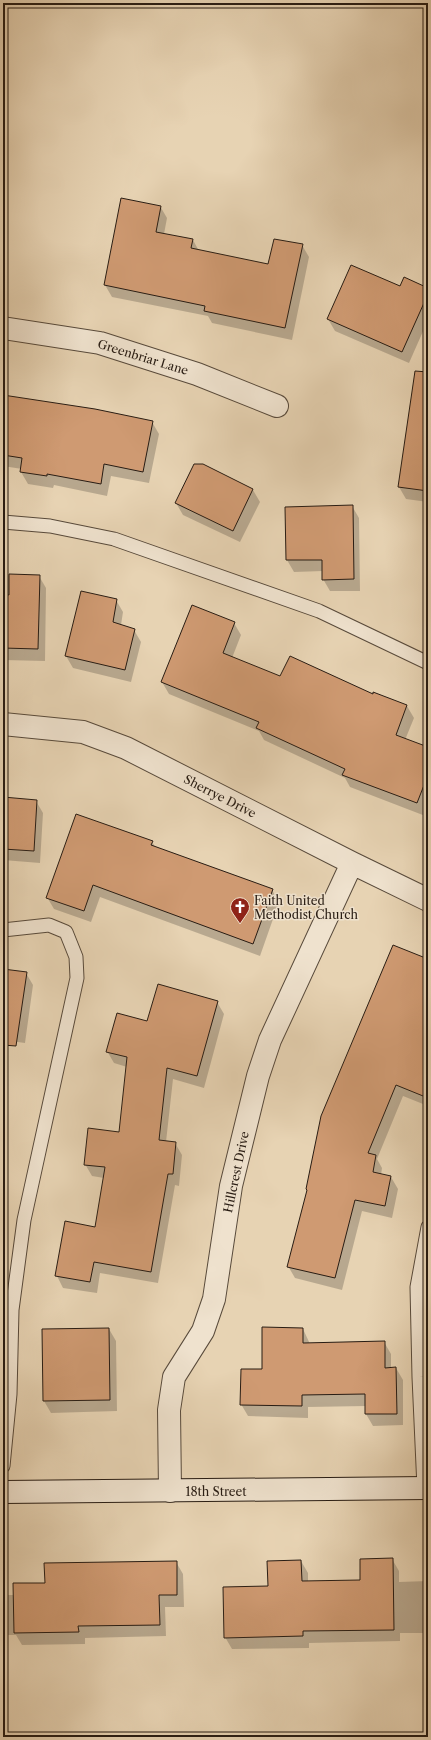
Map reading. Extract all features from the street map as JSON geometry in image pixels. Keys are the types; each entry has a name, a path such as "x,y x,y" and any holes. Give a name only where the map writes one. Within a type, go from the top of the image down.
{"street":[{"name":"Greenbriar Lane","path":"3,328 100,342 197,374 277,406"},
{"name":"Sherrye Drive","path":"3,724 83,732 126,748 428,900"},
{"name":"Hillcrest Drive","path":"170,1491 169,1410 174,1377 204,1331 214,1299 231,1186 258,1076 270,1040 352,863"},
{"name":"18th Street","path":"3,1492 426,1488"}],"lane":[{"path":"3,522 50,526 114,539 319,611 428,663"},
{"path":"3,930 49,925 66,932 76,957 77,978 24,1220 12,1310 10,1394 3,1466"},
{"path":"426,1488 419,1378 417,1287 428,1227"}],"building":[{"path":"121,198 161,206 156,232 193,239 191,248 268,264 274,239 303,244 285,328 204,311 205,306 104,285"},
{"path":"351,265 400,286 404,277 428,288 428,294 402,352 327,319"},
{"path":"415,371 428,372 428,491 398,487"},
{"path":"3,395 95,409 153,421 143,472 104,464 101,484 47,474 47,476 20,472 22,458 3,455"},
{"path":"194,464 203,464 253,489 233,531 175,503"},
{"path":"353,505 354,579 322,580 322,560 286,560 285,507"},
{"path":"9,574 40,575 38,649 3,648 3,594 9,595"},
{"path":"81,591 117,599 113,622 135,629 125,670 65,656"},
{"path":"192,605 235,622 223,653 280,676 290,656 373,694 373,692 407,705 396,735 428,747 428,775 417,803 342,775 345,769 256,728 259,722 161,682"},
{"path":"3,797 37,800 34,851 3,849"},
{"path":"76,814 153,841 151,845 273,889 253,944 93,885 84,911 46,898"},
{"path":"393,945 428,959 428,1098 396,1085 368,1153 376,1155 373,1172 391,1176 385,1206 355,1200 335,1278 287,1267 307,1190 321,1116"},
{"path":"3,969 27,972 16,1046 3,1045"},
{"path":"158,984 218,1001 197,1076 167,1068 159,1140 176,1142 173,1174 168,1174 151,1272 94,1262 90,1282 55,1276 65,1221 95,1227 105,1167 84,1165 88,1128 119,1132 127,1057 106,1052 117,1013 147,1021"},
{"path":"262,1327 303,1328 303,1343 385,1341 385,1368 396,1367 397,1414 365,1414 365,1394 302,1395 302,1406 240,1405 241,1369 262,1369"},
{"path":"109,1328 110,1400 43,1401 42,1329"},
{"path":"393,1558 394,1630 303,1631 303,1636 224,1638 223,1587 268,1586 267,1561 301,1560 302,1581 360,1580 360,1559"},
{"path":"177,1561 177,1595 159,1595 160,1625 78,1626 79,1632 14,1633 13,1583 45,1583 44,1563"}],"place":[{"name":"Faith United Methodist Church","path":"240,924"}]}
